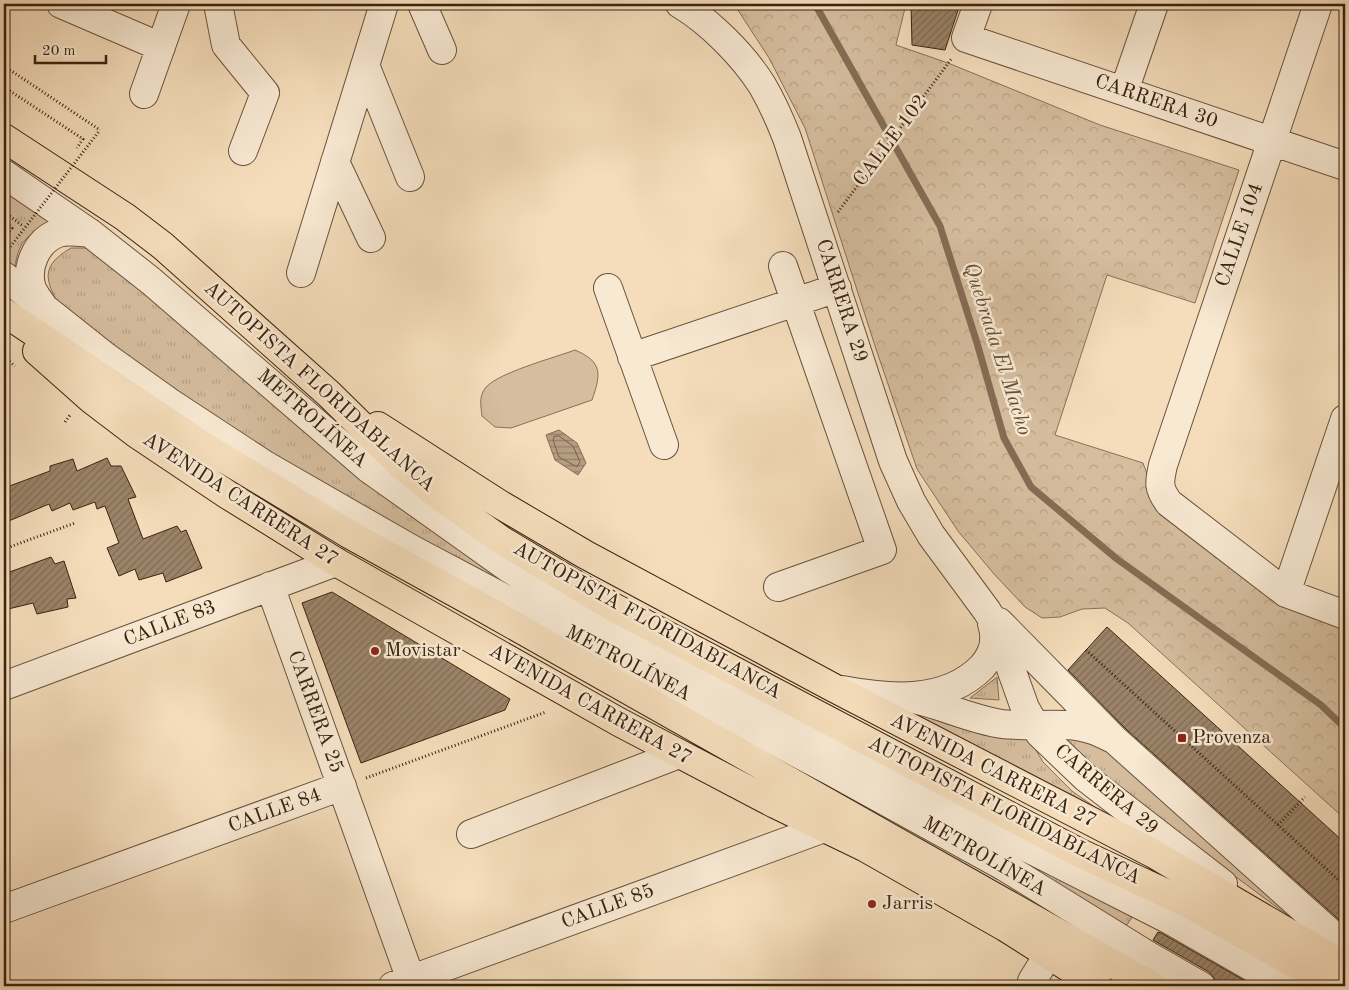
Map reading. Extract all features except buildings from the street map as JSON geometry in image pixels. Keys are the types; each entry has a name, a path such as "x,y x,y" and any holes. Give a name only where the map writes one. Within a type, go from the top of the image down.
{"highway":[{"name":"AUTOPISTA FLORIDABLANCA","path":"4,138 92,195 143,231 198,276 329,394 402,466 439,496 501,540 579,588 682,644 1061,843 1191,905 1333,986"},
{"path":"4,312 205,447 349,534 1152,986"},
{"name":"AVENIDA CARRERA 27","path":"4,322 91,399 138,434 228,496 336,562 547,683 679,754 866,848 1005,927 1098,986"},
{"name":"AVENIDA CARRERA 27","path":"329,394 537,527 834,688 1154,854 1345,966"}],"street":[{"path":"62,4 161,46"},
{"path":"144,94 176,4"},
{"path":"218,4 226,45 265,93 243,151"},
{"path":"301,273 384,4"},
{"path":"422,4 442,50"},
{"name":"CARRERA 29","path":"680,4 702,20 746,63 771,101 787,138 893,461 904,486 931,535 987,611 1000,635 1025,708 1034,726 1048,743 1086,778 1280,928"},
{"name":"CARRERA 30","path":"978,4 966,38 1345,166"},
{"path":"1124,91 1154,4"},
{"name":"CALLE 104","path":"1286,593 1169,503 1161,492 1160,478 1318,4"},
{"path":"365,65 410,177"},
{"path":"335,162 371,238"},
{"name":"METROLÍNEA","path":"4,174 90,233 202,323 368,468 510,569 588,616 857,756 1012,840 1170,920 1285,986"},
{"name":"METROLÍNEA","path":"43,306 32,289 30,277 31,265 36,251 46,240 58,233 72,231 90,233"},
{"path":"778,587 882,550 782,266"},
{"name":"METROLÍNEA","path":"4,276 106,357 169,402 265,465 413,550 831,771 962,843 1201,986"},
{"path":"608,288 664,445"},
{"path":"632,357 836,288"},
{"path":"1345,419 1286,593 1345,615"},
{"name":"CALLE 83","path":"4,686 336,562"},
{"name":"CARRERA 25","path":"270,586 342,786 402,983"},
{"path":"987,611 1116,741 1345,946"},
{"name":"CARRERA 29","path":"834,688 864,694 903,697 932,693 964,682 986,662 993,650 995,638 987,611"},
{"path":"903,697 919,700 989,722 1034,726 1076,726 1094,730 1116,741"},
{"path":"471,834 679,754"},
{"name":"CALLE 84","path":"4,909 342,786"},
{"name":"CALLE 85","path":"402,983 824,828"},
{"path":"1028,984 1048,954"}],"path":[{"name":"CALLE 102","path":"833,218 948,63"},
{"path":"4,66 100,130 4,255"},
{"path":"4,87 83,139 77,148"},
{"path":"4,212 25,228"},
{"path":"4,221 12,228 7,234 4,231"},
{"path":"4,549 75,523"},
{"path":"1086,650 1345,886"},
{"name":"CALLE 84","path":"342,786 546,712"},
{"path":"1278,825 1304,797"}],"green space":[{"path":"734,4 906,4 896,45 948,63 1100,125 1239,170 1195,303 1107,275 1055,435 1143,463 1162,513 1345,626 1345,819 1128,623 1105,608 1082,609 1060,617 1042,618 1025,607 958,531 917,469 875,346 805,128 769,58"},
{"path":"4,185 60,222 39,230 26,239 18,254 14,276 4,267"},
{"path":"71,248 85,248 105,255 304,424 1133,916 1124,929 276,464 60,307 51,289 48,274 54,261"},
{"path":"575,350 591,359 595,364 598,376 592,400 511,428 495,427 482,416 481,396 489,384 512,372"},
{"path":"997,677 999,700 970,698"},
{"path":"898,707 978,733 1011,738 1029,738 1043,762 1072,791 1129,831"},
{"path":"1049,731 1108,745 1294,920 1128,797"}],"water":[{"path":"559,430 577,443 586,463 578,475 555,460 546,435"}],"waterway":[{"name":"Quebrada El Macho","path":"815,4 940,226 977,343 1004,438 1031,487 1117,559 1321,705 1345,728"}],"place":[{"name":"Movistar","path":"375,651"},
{"name":"Provenza","path":"1182,738"},
{"name":"Jarris","path":"872,904"}]}
